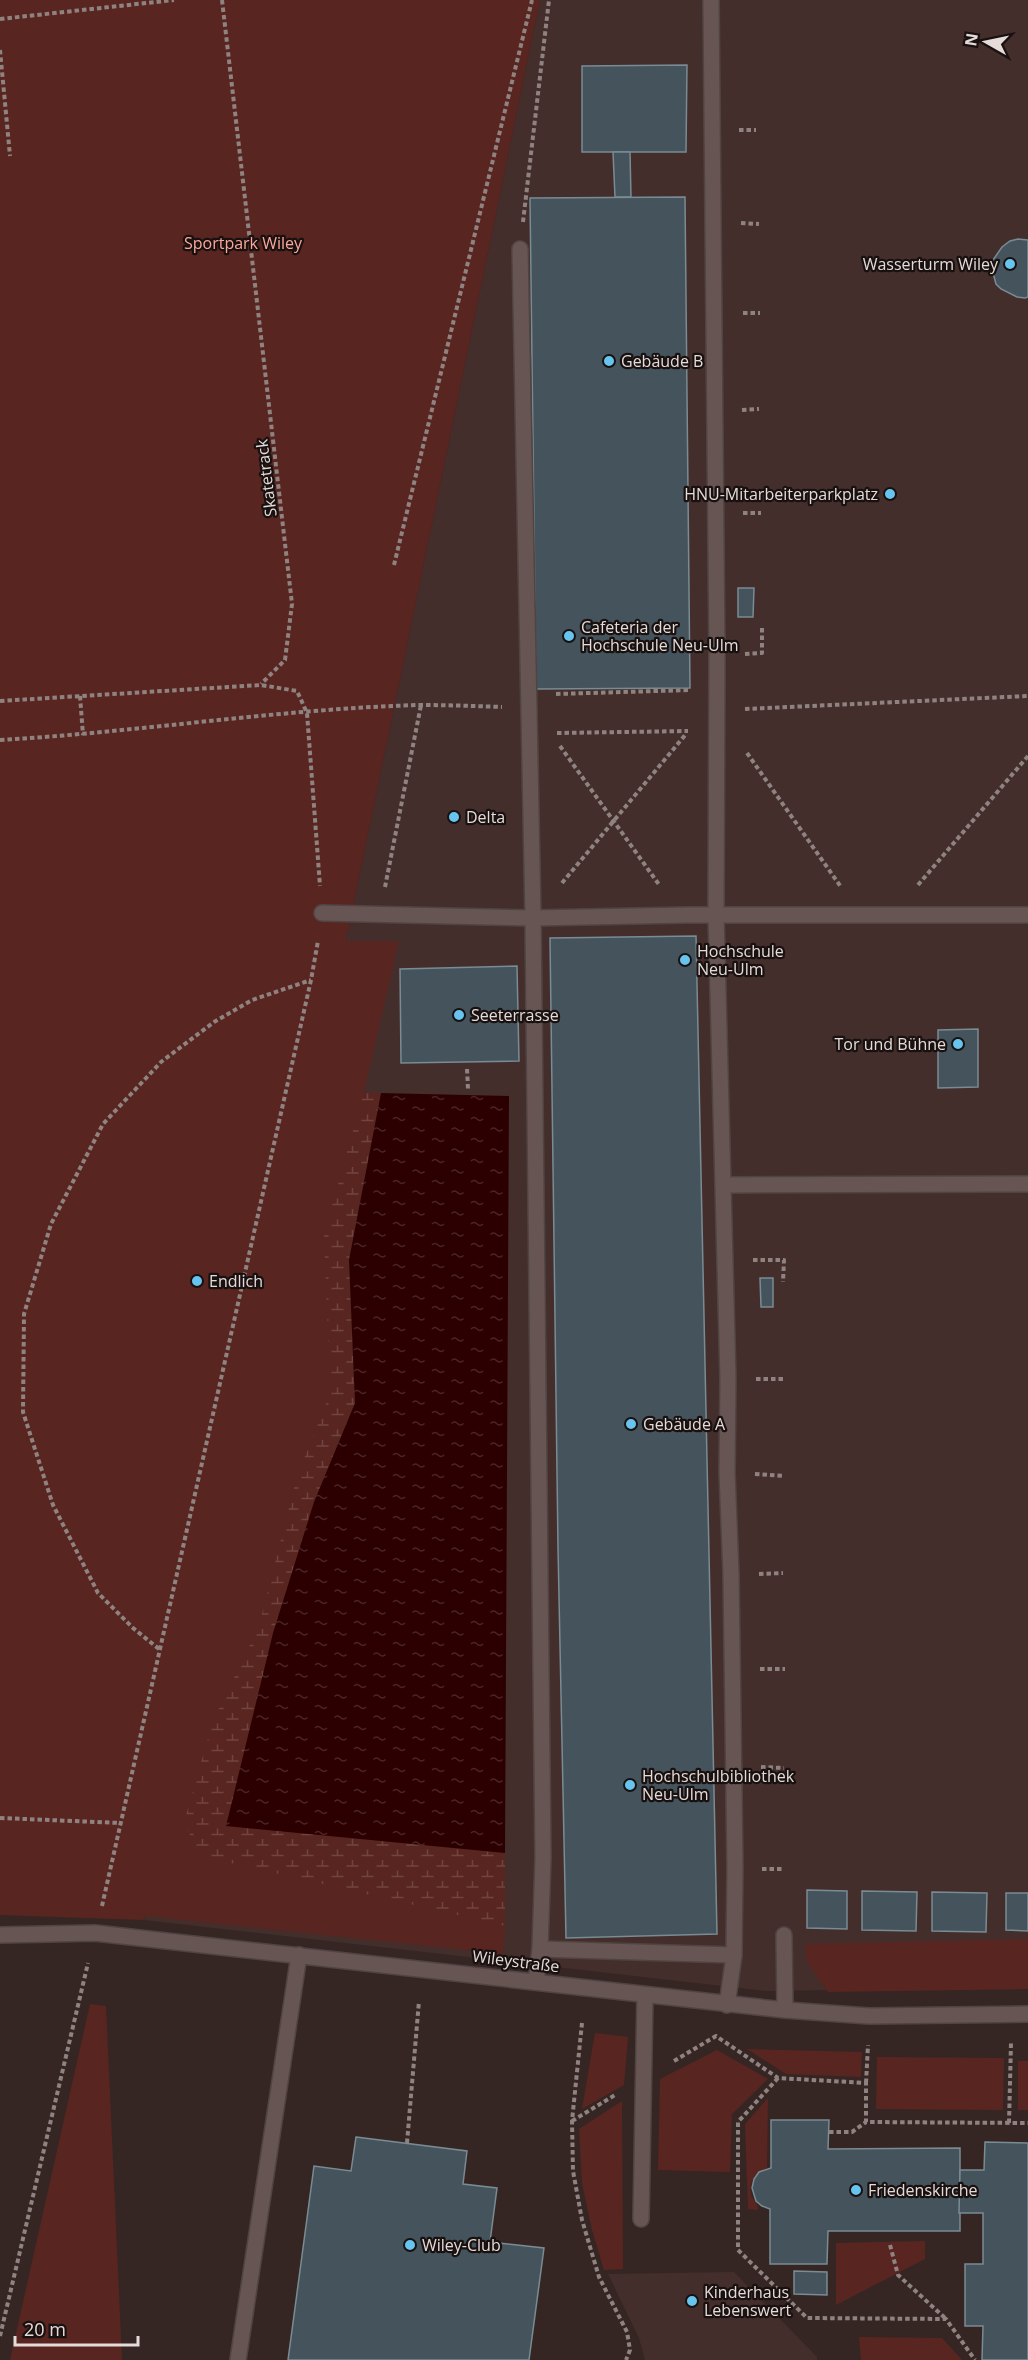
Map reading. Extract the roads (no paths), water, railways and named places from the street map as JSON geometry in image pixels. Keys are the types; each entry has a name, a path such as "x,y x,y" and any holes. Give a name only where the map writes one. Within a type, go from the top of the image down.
{"street":[{"path":"711,0 718,710 716,915 731,1574 734,1955 727,2005"},
{"path":"520,249 533,918 543,1858 540,1949 536,1982"},
{"path":"322,913 533,918 680,915 1028,915"},
{"path":"723,1185 1028,1184"},
{"name":"Wileystraße","path":"0,1935 95,1933 785,2010 869,2016 1028,2014"},
{"path":"784,1935 785,2010"},
{"path":"540,1949 734,1955"},
{"path":"238,2360 299,1955"},
{"path":"641,2219 645,1995"}],"water":[{"path":"381,1093 509,1096 505,1853 226,1826 273,1633 314,1502 355,1403 349,1260"}],"place":[{"name":"Wasserturm Wiley","path":"1010,264"},
{"name":"Gebäude B","path":"609,361"},
{"name":"HNU-Mitarbeiterparkplatz","path":"890,494"},
{"name":"Cafeteria der Hochschule Neu-Ulm","path":"569,636"},
{"name":"Delta","path":"454,817"},
{"name":"Hochschule Neu-Ulm","path":"685,960"},
{"name":"Seeterrasse","path":"459,1015"},
{"name":"Tor und Bühne","path":"958,1044"},
{"name":"Endlich","path":"197,1281"},
{"name":"Gebäude A","path":"631,1424"},
{"name":"Hochschulbibliothek Neu-Ulm","path":"630,1785"},
{"name":"Friedenskirche","path":"856,2190"},
{"name":"Wiley-Club","path":"410,2245"},
{"name":"Kinderhaus Lebenswert","path":"692,2301"}],"park label":[{"name":"Sportpark Wiley","path":"243,243"}]}
